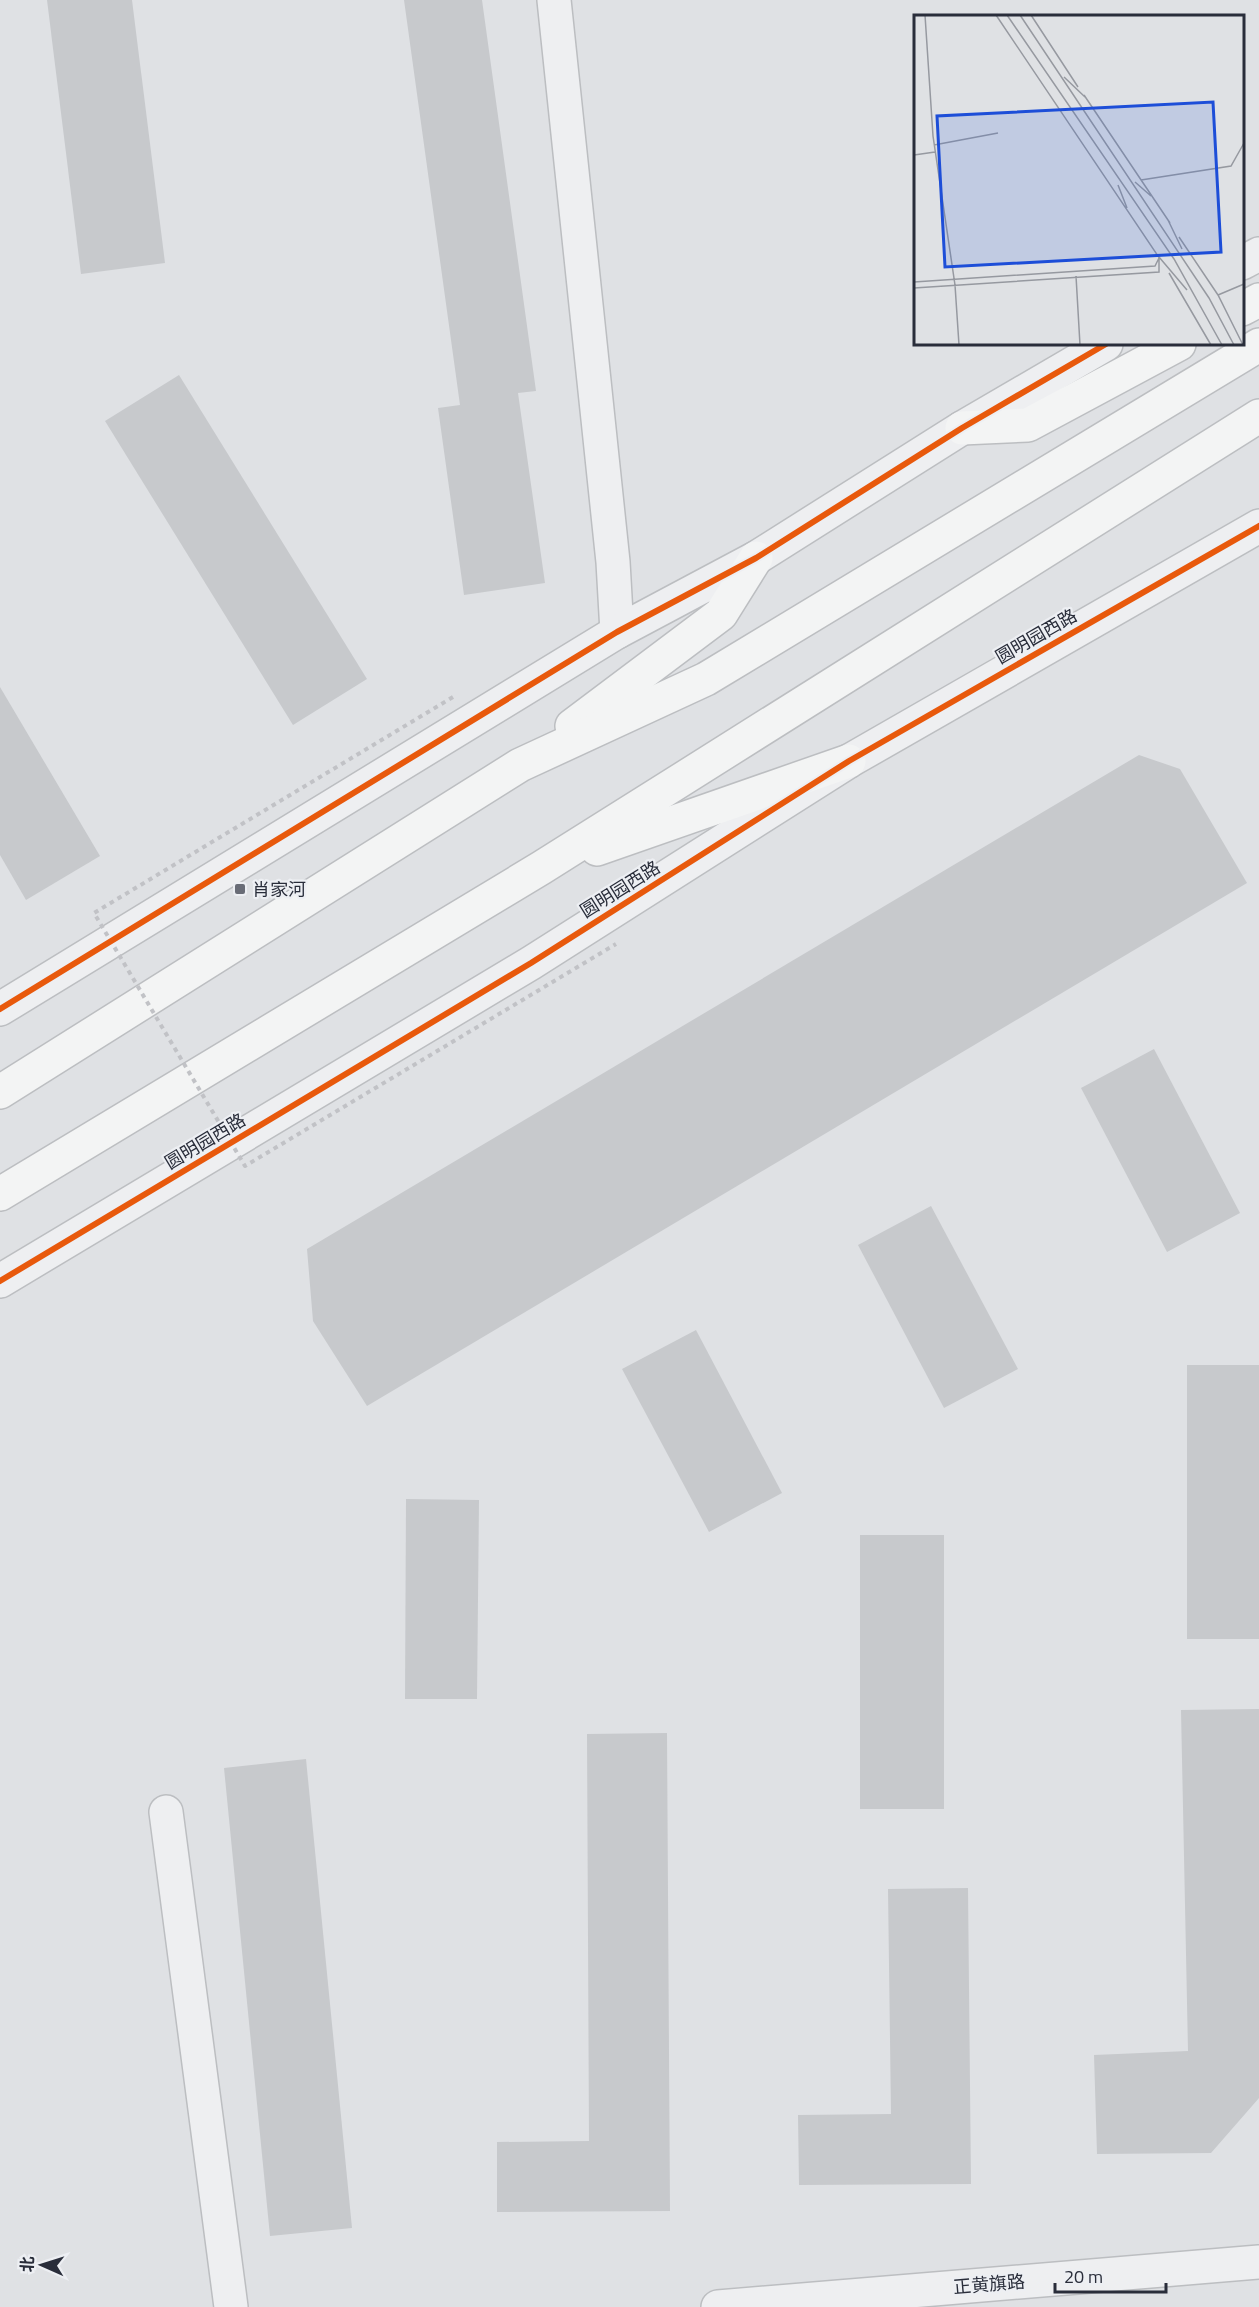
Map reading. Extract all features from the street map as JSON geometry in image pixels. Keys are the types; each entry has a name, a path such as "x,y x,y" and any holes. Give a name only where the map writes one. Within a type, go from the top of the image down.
{"main road":[{"path":"1244,308 1259,300"},
{"path":"962,428 1028,425 1177,345"},
{"path":"520,765 706,679 1259,345"},
{"path":"0,1194 541,868 1259,416"},
{"path":"0,1092 520,765 721,614 756,558"},
{"path":"541,868 849,760"}],"street":[{"path":"554,0 613,562 617,632"},
{"path":"1244,262 1259,254"},
{"path":"0,1009 617,632 756,558 962,428 1104,345"},
{"name":"圆明园西路","path":"0,1281 531,963 849,760 1259,526"},
{"path":"166,1812 231,2307"},
{"name":"正黄旗路","path":"718,2307 1259,2262"}],"path":[{"path":"453,697 94,913 245,1166 616,944"}],"building":[{"path":"47,0 132,0 165,263 81,274"},
{"path":"404,0 482,0 536,391 518,393 545,583 464,595 438,408 460,405"},
{"path":"179,375 367,679 293,725 105,421"},
{"path":"0,687 100,856 26,900 0,855"},
{"path":"1139,755 1180,769 1247,883 367,1406 313,1321 307,1249"},
{"path":"1154,1049 1240,1213 1167,1252 1081,1088"},
{"path":"931,1206 1018,1369 944,1408 858,1245"},
{"path":"696,1330 782,1493 709,1532 622,1369"},
{"path":"1187,1365 1259,1365 1259,1639 1187,1639"},
{"path":"406,1499 479,1500 477,1699 405,1699"},
{"path":"860,1535 944,1535 944,1809 860,1809"},
{"path":"1259,1709 1259,2098 1211,2153 1097,2154 1094,2055 1188,2051 1181,1710"},
{"path":"667,1733 670,2211 497,2212 497,2142 589,2141 587,1734"},
{"path":"306,1759 352,2228 270,2236 224,1768"},
{"path":"968,1888 971,2184 799,2185 798,2115 891,2114 888,1889"}],"cycle path":[{"path":"0,1009 617,632 756,558 962,428 1104,345"},
{"path":"0,1281 531,963 849,761 1259,526"}],"place":[{"name":"肖家河","path":"240,889"}]}
